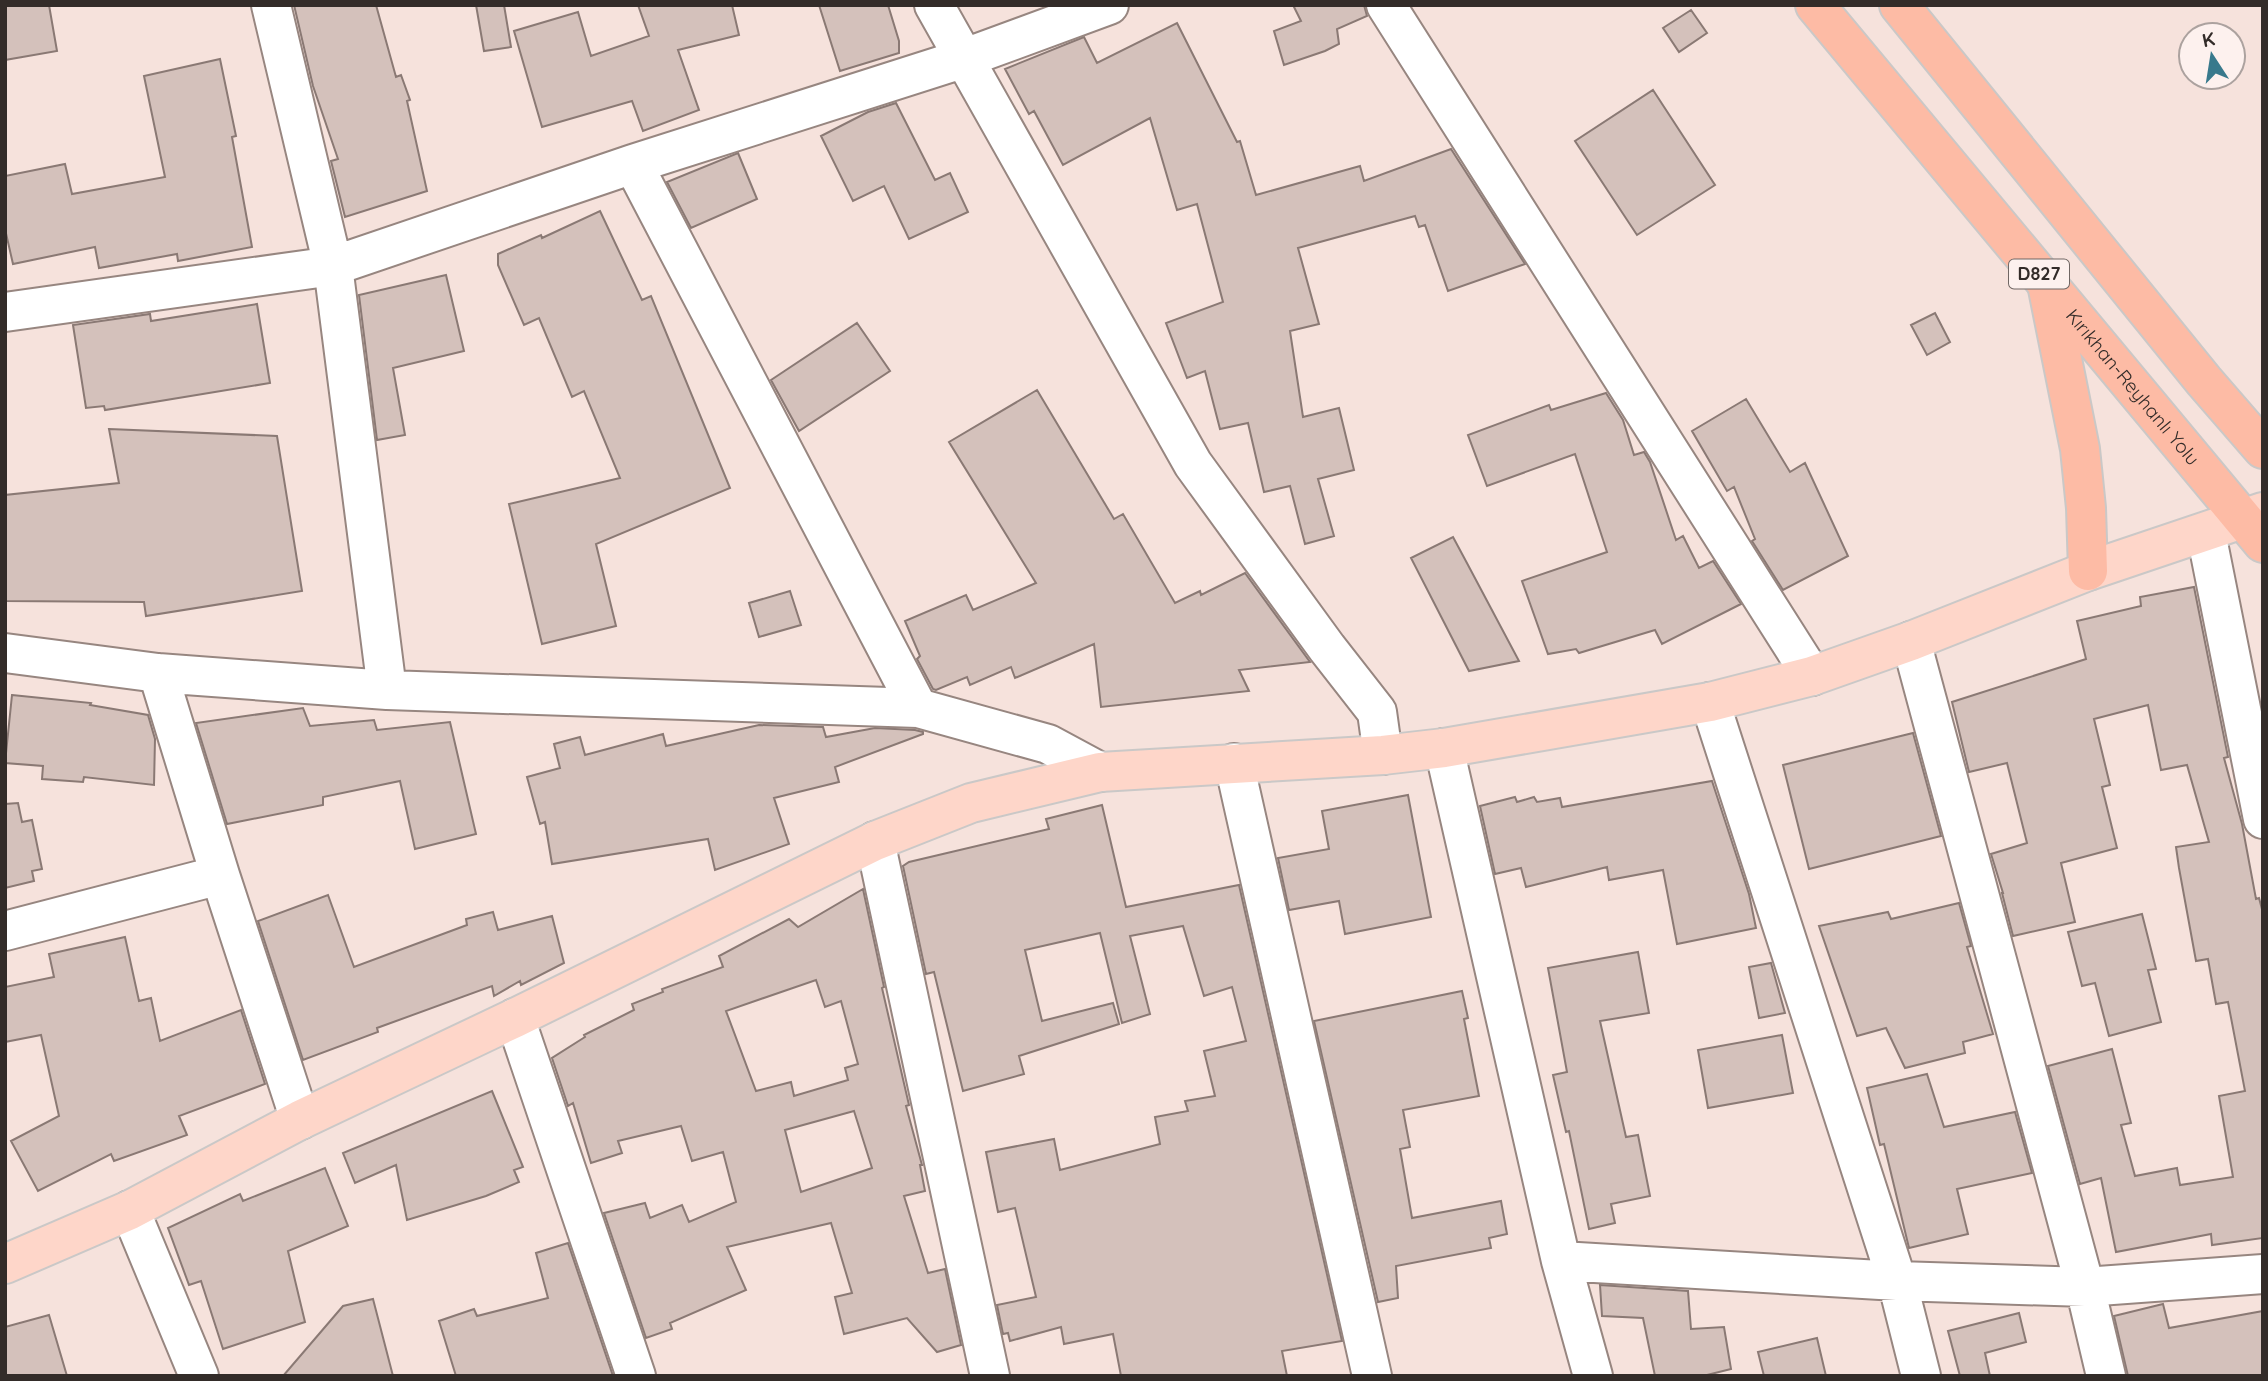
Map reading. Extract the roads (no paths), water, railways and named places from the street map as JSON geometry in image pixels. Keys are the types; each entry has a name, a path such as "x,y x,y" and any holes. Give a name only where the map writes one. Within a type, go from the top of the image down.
{"highway":[{"name":"Kırıkhan-Reyhanlı Yolu","path":"1815,5 2047,284 2256,525"},
{"name":"D827","path":"1899,5 2204,381 2263,449"},
{"path":"2047,284 2080,449 2086,508 2088,571"}],"main road":[{"path":"5,1264 130,1210 300,1120 515,1018 874,841 971,803 1100,772 1383,755 1444,748 1710,702 1812,677 2088,571 2206,533 2256,525"}],"street":[{"path":"271,5 333,266 387,690"},
{"path":"934,5 962,59 1193,464 1377,712 1383,755"},
{"path":"5,312 333,266 633,164 962,59 1109,5"},
{"path":"1386,5 1812,677"},
{"path":"633,164 918,708"},
{"path":"2206,533 2263,819"},
{"path":"1911,641 2085,1287 2106,1376"},
{"path":"5,653 159,673 387,690 918,708 1048,744 1100,772"},
{"path":"159,673 220,875 300,1120"},
{"path":"1710,702 1897,1281 1921,1376"},
{"path":"1444,748 1561,1261 1593,1376"},
{"path":"1234,763 1372,1376"},
{"path":"874,841 990,1376"},
{"path":"5,931 220,875"},
{"path":"515,1018 636,1376"},
{"path":"130,1210 199,1376"},
{"path":"1561,1261 1897,1281 2085,1287 2263,1274"}]}
